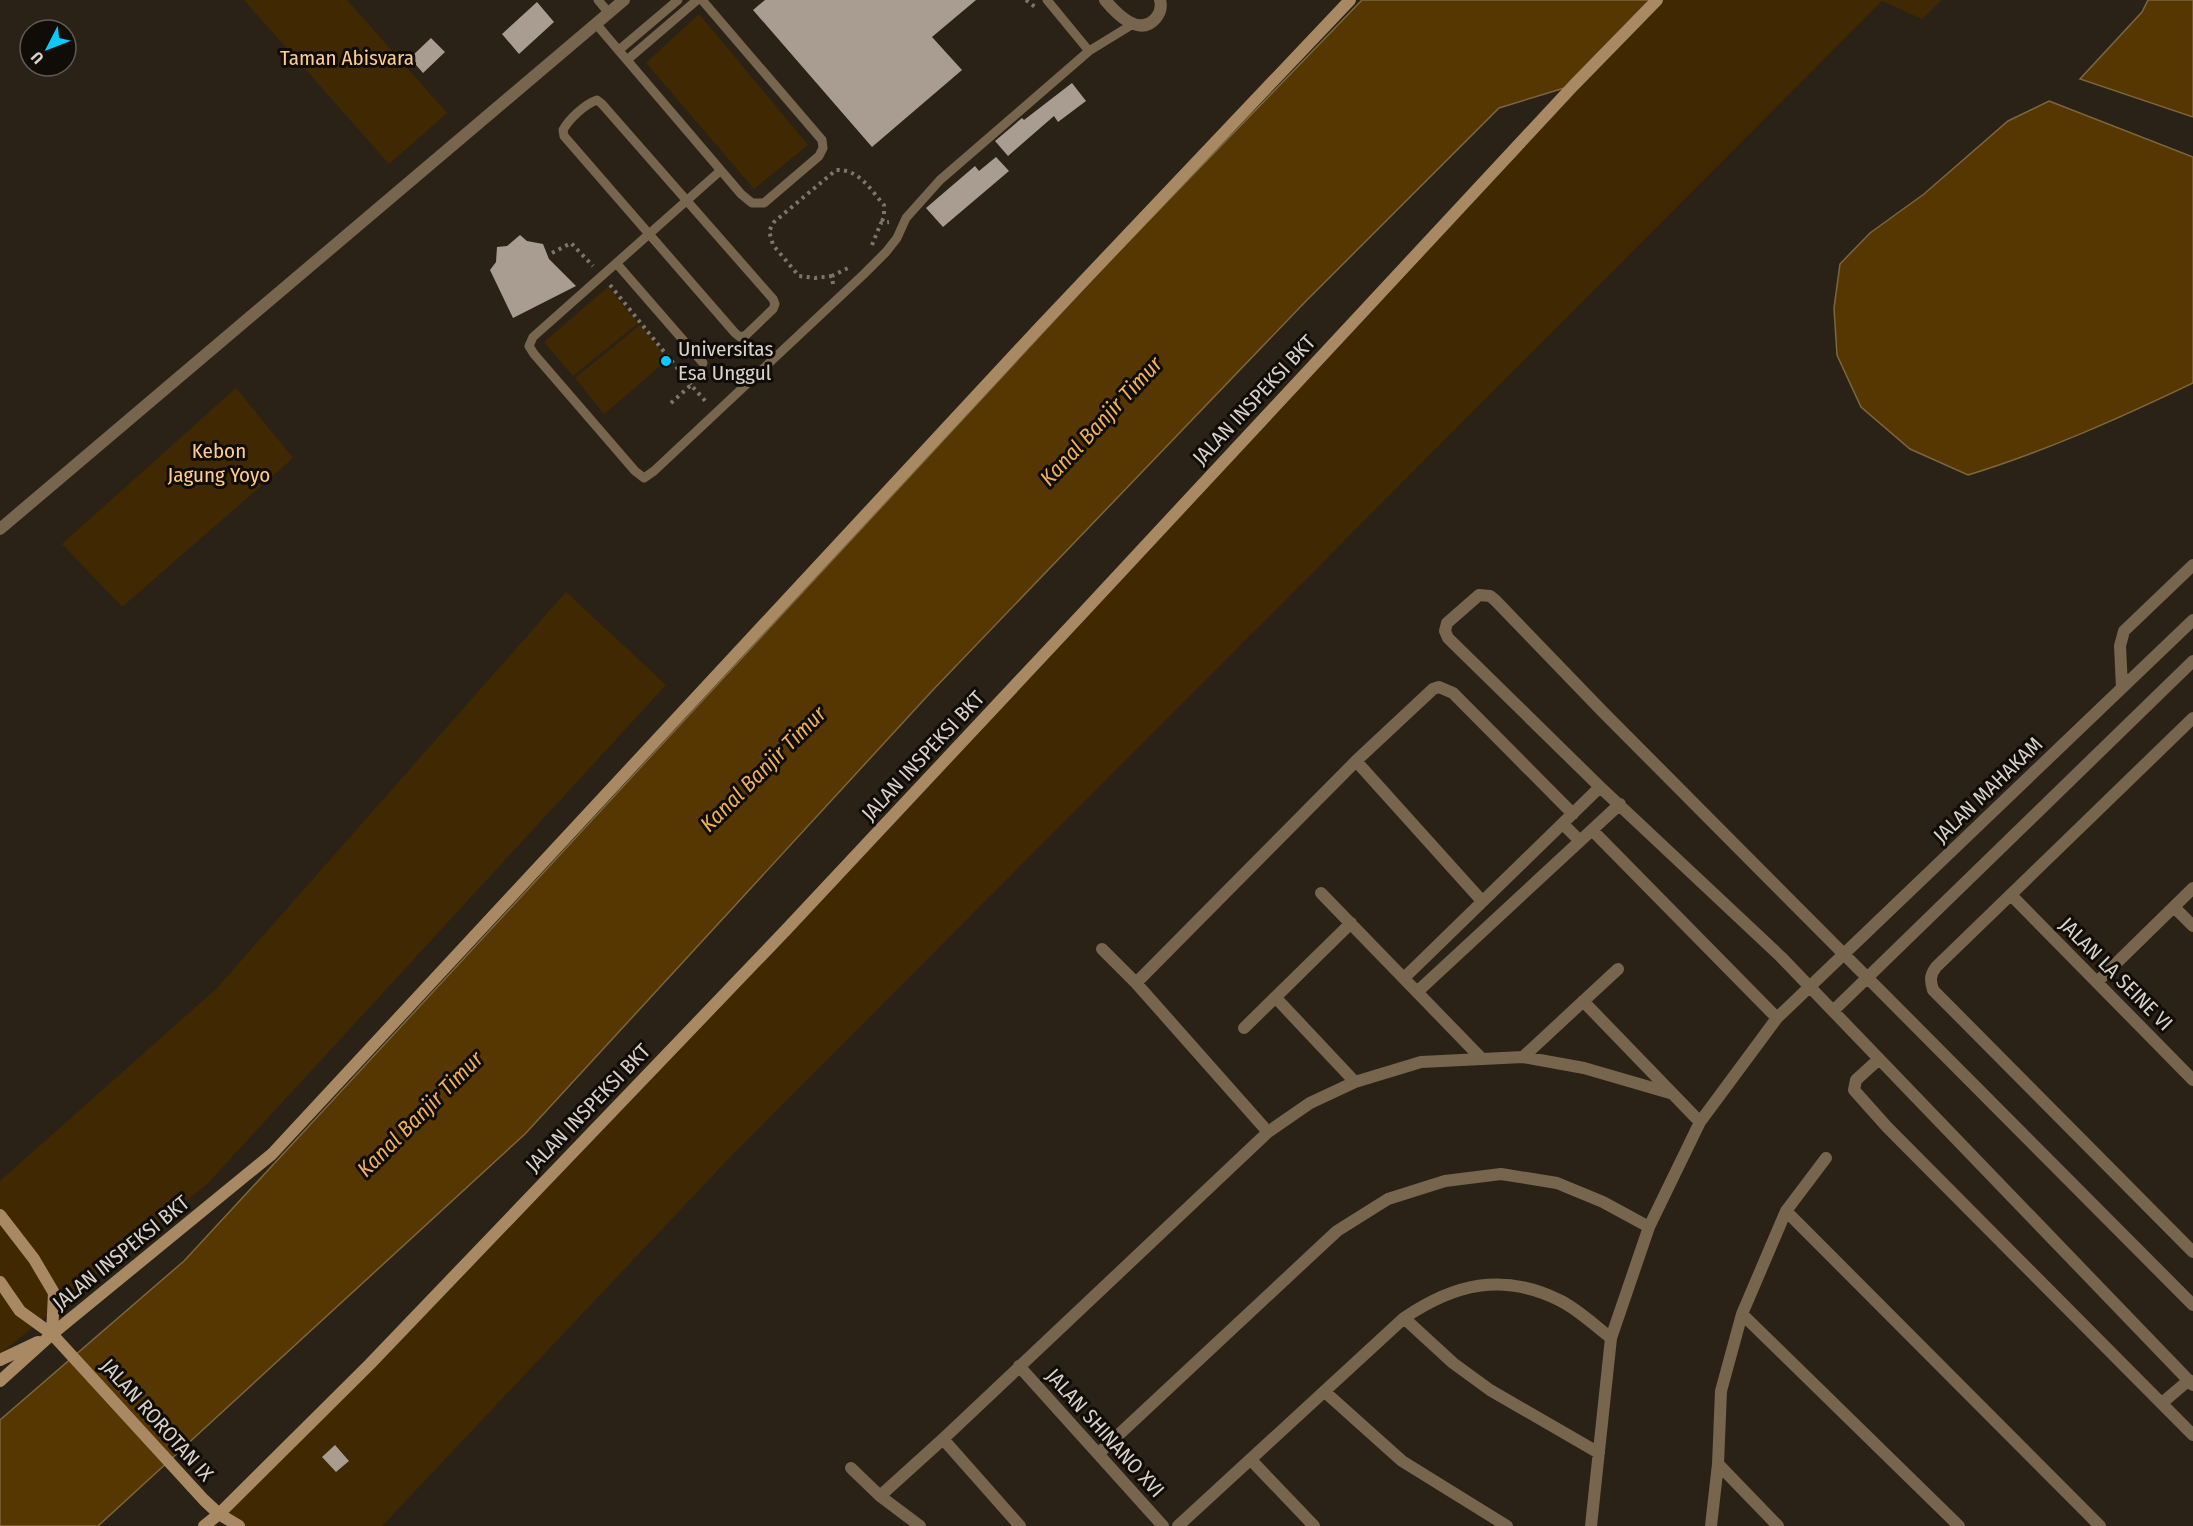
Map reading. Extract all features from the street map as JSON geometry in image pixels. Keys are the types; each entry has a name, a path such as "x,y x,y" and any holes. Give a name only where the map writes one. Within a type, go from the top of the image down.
{"street":[{"path":"0,529 624,0"},
{"path":"1105,0 1118,15 1141,27 1150,23 1160,12 1160,0"},
{"name":"JALAN INSPEKSI BKT","path":"0,1382 52,1334 272,1154 1039,328 1350,0"},
{"name":"JALAN INSPEKSI BKT","path":"204,1526 219,1514 369,1365 769,948 1558,103 1657,0"},
{"path":"2122,688 2120,646 2124,631 2193,565"},
{"path":"2162,1403 2191,1382 1781,957 1600,787 1446,635 1447,623 1474,597 1484,595 1495,600 1603,712 2193,1305"},
{"name":"JALAN MAHAKAM","path":"1591,1526 1611,1338 1649,1227 1700,1122 1777,1018 2193,620"},
{"path":"1833,1011 2193,661"},
{"path":"1136,983 1356,761 1427,693 1439,687 1453,693 1574,814"},
{"path":"2193,718 1936,967 1931,976 1933,990 2193,1252"},
{"path":"1356,761 1482,902"},
{"path":"1404,978 1600,787"},
{"path":"1417,992 1620,804"},
{"path":"1563,824 1580,841"},
{"path":"1592,830 1777,1018"},
{"path":"2097,982 2193,888"},
{"path":"1321,893 1481,1058"},
{"name":"JALAN LA SEINE VI","path":"2011,895 2193,1080"},
{"path":"2174,907 2193,926"},
{"path":"1244,1028 1351,923"},
{"path":"1102,949 1136,983 1268,1132"},
{"path":"1523,1057 1618,969"},
{"path":"1276,998 1355,1082"},
{"path":"1583,1001 1700,1122"},
{"path":"880,1496 1268,1132 1310,1103 1355,1082 1421,1062 1481,1058 1523,1057 1584,1068 1670,1093"},
{"path":"1879,1059 1856,1080 1854,1090 1887,1127 2193,1435"},
{"path":"1711,1526 1718,1464 1721,1391 1742,1314 1786,1211 1826,1158"},
{"path":"1098,1454 1337,1231 1388,1199 1445,1181 1501,1174 1557,1183 1603,1202 1649,1227"},
{"path":"1786,1211 2100,1526"},
{"path":"0,1215 34,1259 54,1293 52,1334 0,1360"},
{"name":"JALAN ROROTAN IX","path":"0,1282 20,1311 52,1334 204,1500 219,1514 239,1526"},
{"path":"1178,1526 1404,1318 1429,1301 1475,1285 1518,1284 1560,1300 1611,1338"},
{"path":"1742,1314 1959,1526"},
{"path":"1404,1318 1453,1363 1490,1390 1599,1453"},
{"name":"JALAN SHINANO XVI","path":"1019,1366 1162,1526"},
{"path":"1325,1392 1402,1461 1507,1526"},
{"path":"943,1439 1020,1526"},
{"path":"1251,1460 1314,1526"},
{"path":"1718,1464 1778,1526"},
{"path":"850,1468 880,1496 920,1526"}],"lane":[{"path":"598,0 609,13"},
{"path":"619,50 678,0"},
{"path":"627,60 697,0"},
{"path":"597,24 746,199 758,204 764,203 819,156 823,148 822,140 702,0"},
{"path":"1047,0 1089,51"},
{"path":"720,171 533,337 529,346 635,471 644,478 871,267 897,238 906,218 940,180 1089,51 1132,24"},
{"path":"597,100 688,200 775,304 773,309 746,335 740,337 735,333 564,136 563,130 590,102 597,100"},
{"path":"616,264 703,363"}],"path":[{"path":"1026,0 1031,6 1045,12"},
{"path":"851,267 832,276 815,278 799,276 773,245 769,231 774,222 836,170 844,169 857,174 884,205 884,217 868,252"},
{"path":"881,223 892,222 895,219"},
{"path":"552,253 571,243 602,275 709,405"},
{"path":"832,276 832,289"},
{"path":"671,403 691,385"},
{"path":"701,412 717,397"}],"green space":[{"name":"Taman Abisvara","path":"244,0 347,0 447,113 389,164"},
{"path":"1657,0 1941,0 1922,19 1882,1 733,1154 382,1526 239,1526 219,1514 584,1140"},
{"path":"699,14 808,145 754,189 646,63"},
{"path":"608,287 638,323 573,376 544,342"},
{"path":"640,325 668,359 604,414 575,378"},
{"name":"Kebon Jagung Yoyo","path":"236,388 293,458 122,607 62,544"},
{"path":"566,592 666,685 208,1183 0,1354 0,1181 216,989"}],"water":[{"name":"Kanal Banjir Timur","path":"1362,0 1657,0 1574,85 1499,108 1306,301 931,692 525,1134 98,1526 0,1526 0,1420 184,1261 1099,272"},
{"path":"2148,0 2193,0 2193,117 2080,79 2142,12"},
{"path":"2049,101 2193,157 2193,383 2082,433 1968,475 1910,449 1861,407 1837,355 1834,308 1840,264 1870,233 1924,194 2008,121"}],"building":[{"path":"765,0 976,0 932,37 962,70 872,147 753,10"},
{"path":"537,2 554,22 519,54 502,34"},
{"path":"431,38 445,52 423,73 410,58"},
{"path":"1072,83 1086,101 1058,122 1054,116 1008,156 995,141 1022,118 1024,120"},
{"path":"996,157 1009,171 943,227 926,208 975,166 979,171"},
{"path":"520,235 527,241 543,244 549,259 576,286 513,318 490,270 496,262 497,247 507,246"},
{"path":"335,1445 349,1461 336,1472 322,1457"}],"place":[{"name":"Universitas Esa Unggul","path":"666,361"}]}
